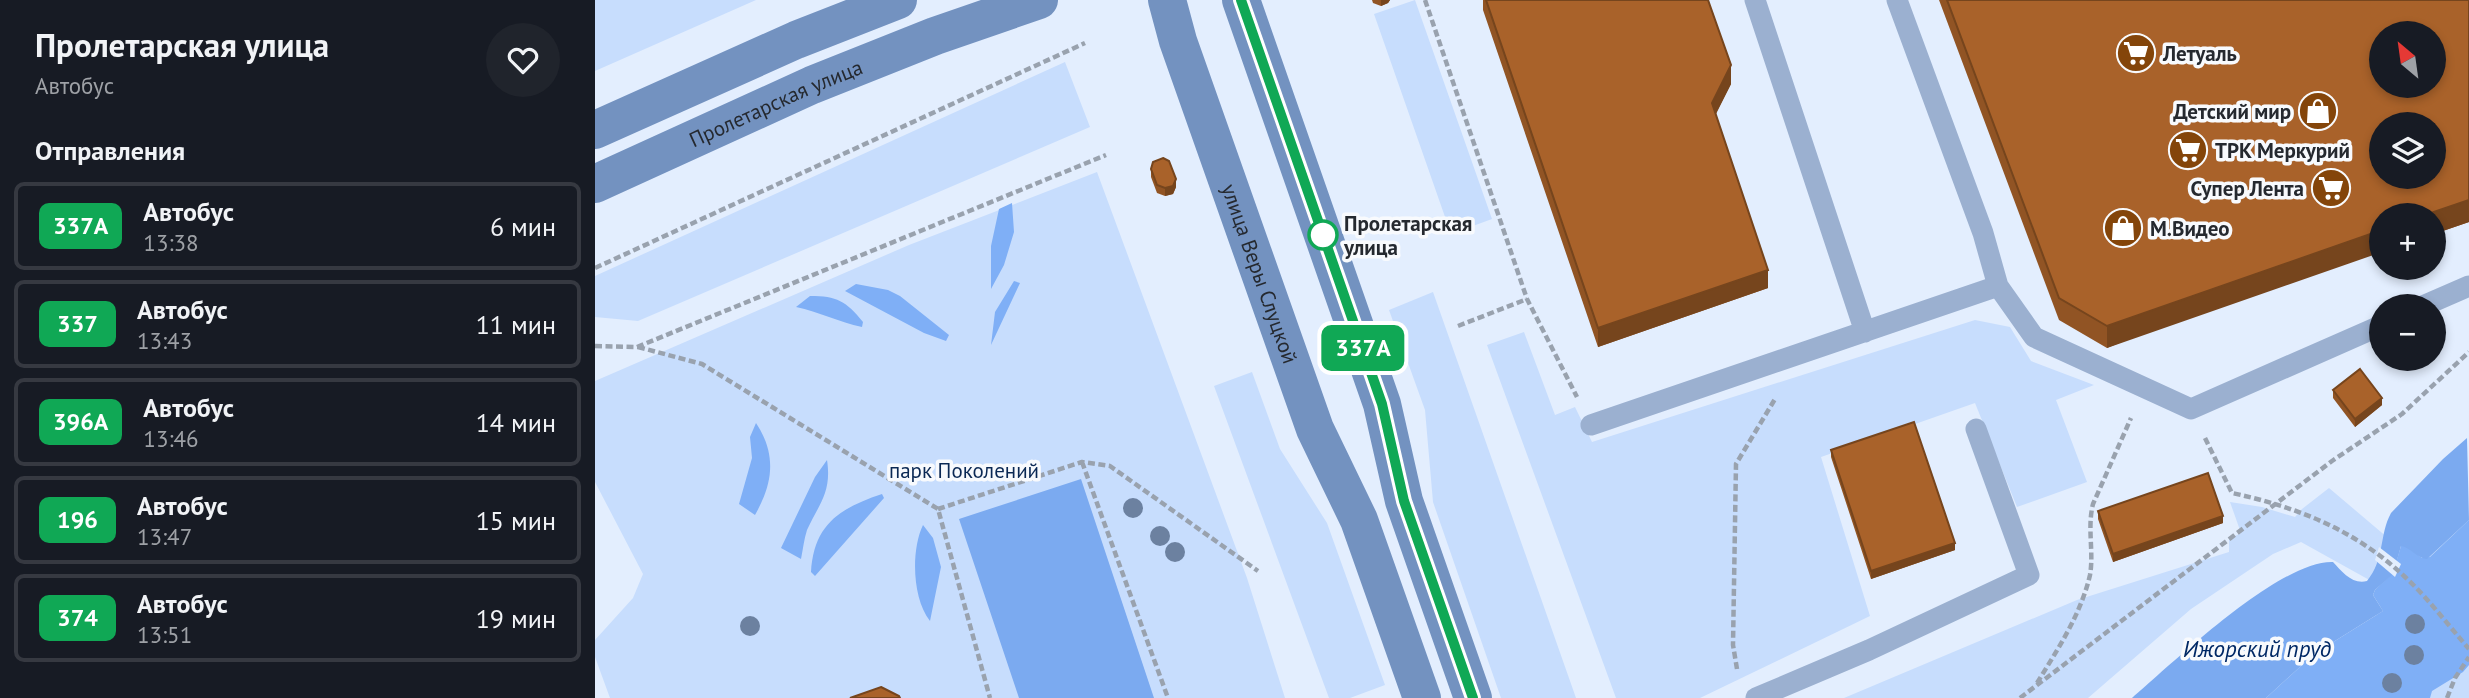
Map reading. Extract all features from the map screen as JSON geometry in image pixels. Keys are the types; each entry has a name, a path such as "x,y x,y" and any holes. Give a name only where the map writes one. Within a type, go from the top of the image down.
{"street":[{"path":"595,130 796,40 898,0"},
{"name":"Пролетарская улица","path":"595,184 812,85 935,36 1039,0"},
{"name":"улица Веры Слуцкой","path":"1167,0 1178,41 1315,429 1359,520 1422,698"},
{"path":"1241,0 1382,404 1404,501 1473,698"}],"lane":[{"path":"1755,0 1865,332"},
{"path":"1897,0 1983,233 1998,286 2034,337 2190,409 2369,330"},
{"path":"1591,425 1998,286"},
{"path":"2446,296 2469,286"},
{"path":"1756,698 1869,650 2029,575 1976,429"}],"path":[{"path":"1425,0 1527,299 1591,425"},
{"path":"595,268 1085,43"},
{"path":"637,347 1106,155"},
{"path":"1458,326 1527,299"},
{"path":"595,346 637,347 702,364 938,509 990,698"},
{"path":"1737,671 1733,645 1736,464 1803,352"},
{"path":"2020,698 2332,461 2402,414 2469,352"},
{"path":"2035,686 2073,623 2090,574 2090,516 2093,504 2145,387"},
{"path":"2190,409 2232,493 2295,509 2334,527 2383,558 2427,600 2469,649"},
{"path":"938,509 1082,462 1111,466 1258,571"},
{"path":"1082,462 1168,698"},
{"path":"2447,698 2455,678 2469,656"}],"green space":[{"path":"595,0 756,0 595,71"},
{"path":"1415,0 1492,219 1451,234 1374,14"},
{"path":"1065,62 1090,127 638,321 595,317 595,276"},
{"name":"парк Поколений","path":"1097,172 1247,578 1285,698 610,698 595,657 595,640 633,598 643,574 595,482 595,381 909,245"},
{"path":"1433,292 1576,698 1501,698 1433,502 1425,410 1389,310"},
{"path":"1975,320 2010,327 2031,361 2094,385 2056,400 2087,482 2017,507 1975,403 1821,457 1870,616 1700,698 1616,698 1487,345 1524,332 1555,415 1575,407 1592,442"},
{"path":"1252,372 1280,449 1327,523 1385,685 1350,698 1329,698 1214,386"},
{"path":"2329,488 2414,560 2469,516 2469,698 2325,698 2391,592 2301,542 2273,554 2191,609 2088,698 1844,698 2077,600 2229,552 2229,539 2241,533 2230,502 2262,507 2295,517"}],"shaded area":[{"path":"1012,203 1014,232 1004,265 991,289 991,246 999,209"},
{"path":"1014,281 1020,283 991,345 995,312"},
{"path":"856,284 888,290 900,296 949,335 946,341 924,333 845,291"},
{"path":"810,296 840,301 863,322 862,327 796,307"},
{"path":"756,423 767,446 770,469 766,492 755,515 739,504 752,458 750,437"},
{"path":"827,460 826,489 807,530 801,559 781,548 815,477"},
{"path":"882,494 884,498 815,576 811,572 813,555 817,542 832,520 854,505"},
{"path":"2469,520 2469,665 2463,672 2432,691 2430,698 2266,698 2314,654 2383,611 2373,595 2393,573 2401,546 2406,546 2422,558 2430,557"},
{"path":"923,525 933,538 941,567 930,621 920,600 915,574 917,547"}],"water":[{"name":"Ижорский пруд","path":"2467,438 2469,520 2427,559 2401,546 2393,574 2373,595 2383,611 2314,654 2266,698 2132,698 2228,616 2285,577 2311,566 2333,562 2352,579 2367,581 2377,564 2391,513"},
{"path":"1081,479 1154,698 1019,698 959,519"}],"pier":[{"path":"2379,547 2401,564 2395,577 2375,560"}],"building":[{"path":"1486,0 1708,0 1731,65 1712,103 1768,270 1598,328"},
{"name":"ТРК Меркурий","path":"1947,0 2469,0 2469,200 2446,208 2446,203 2369,203 2369,235 2107,326 2059,298"},
{"path":"1163,158 1169,161 1176,179 1173,186 1165,188 1157,185 1151,169 1153,162"},
{"path":"2360,369 2382,398 2355,419 2333,390"},
{"path":"1914,422 1955,543 1871,571 1831,450"},
{"path":"2208,473 2223,516 2113,554 2098,511"},
{"path":"881,687 900,698 850,698"}],"bus line":[{"name":"337А","path":"1241,0 1382,404 1404,501 1473,698"}],"place":[{"name":"Летуаль","path":"2136,53"},
{"name":"Детский мир","path":"2318,111"},
{"name":"ТРК Меркурий","path":"2188,150"},
{"name":"Супер Лента","path":"2331,188"},
{"name":"М.Видео","path":"2123,228"},
{"name":"Пролетарская улица","path":"1323,235"}]}
